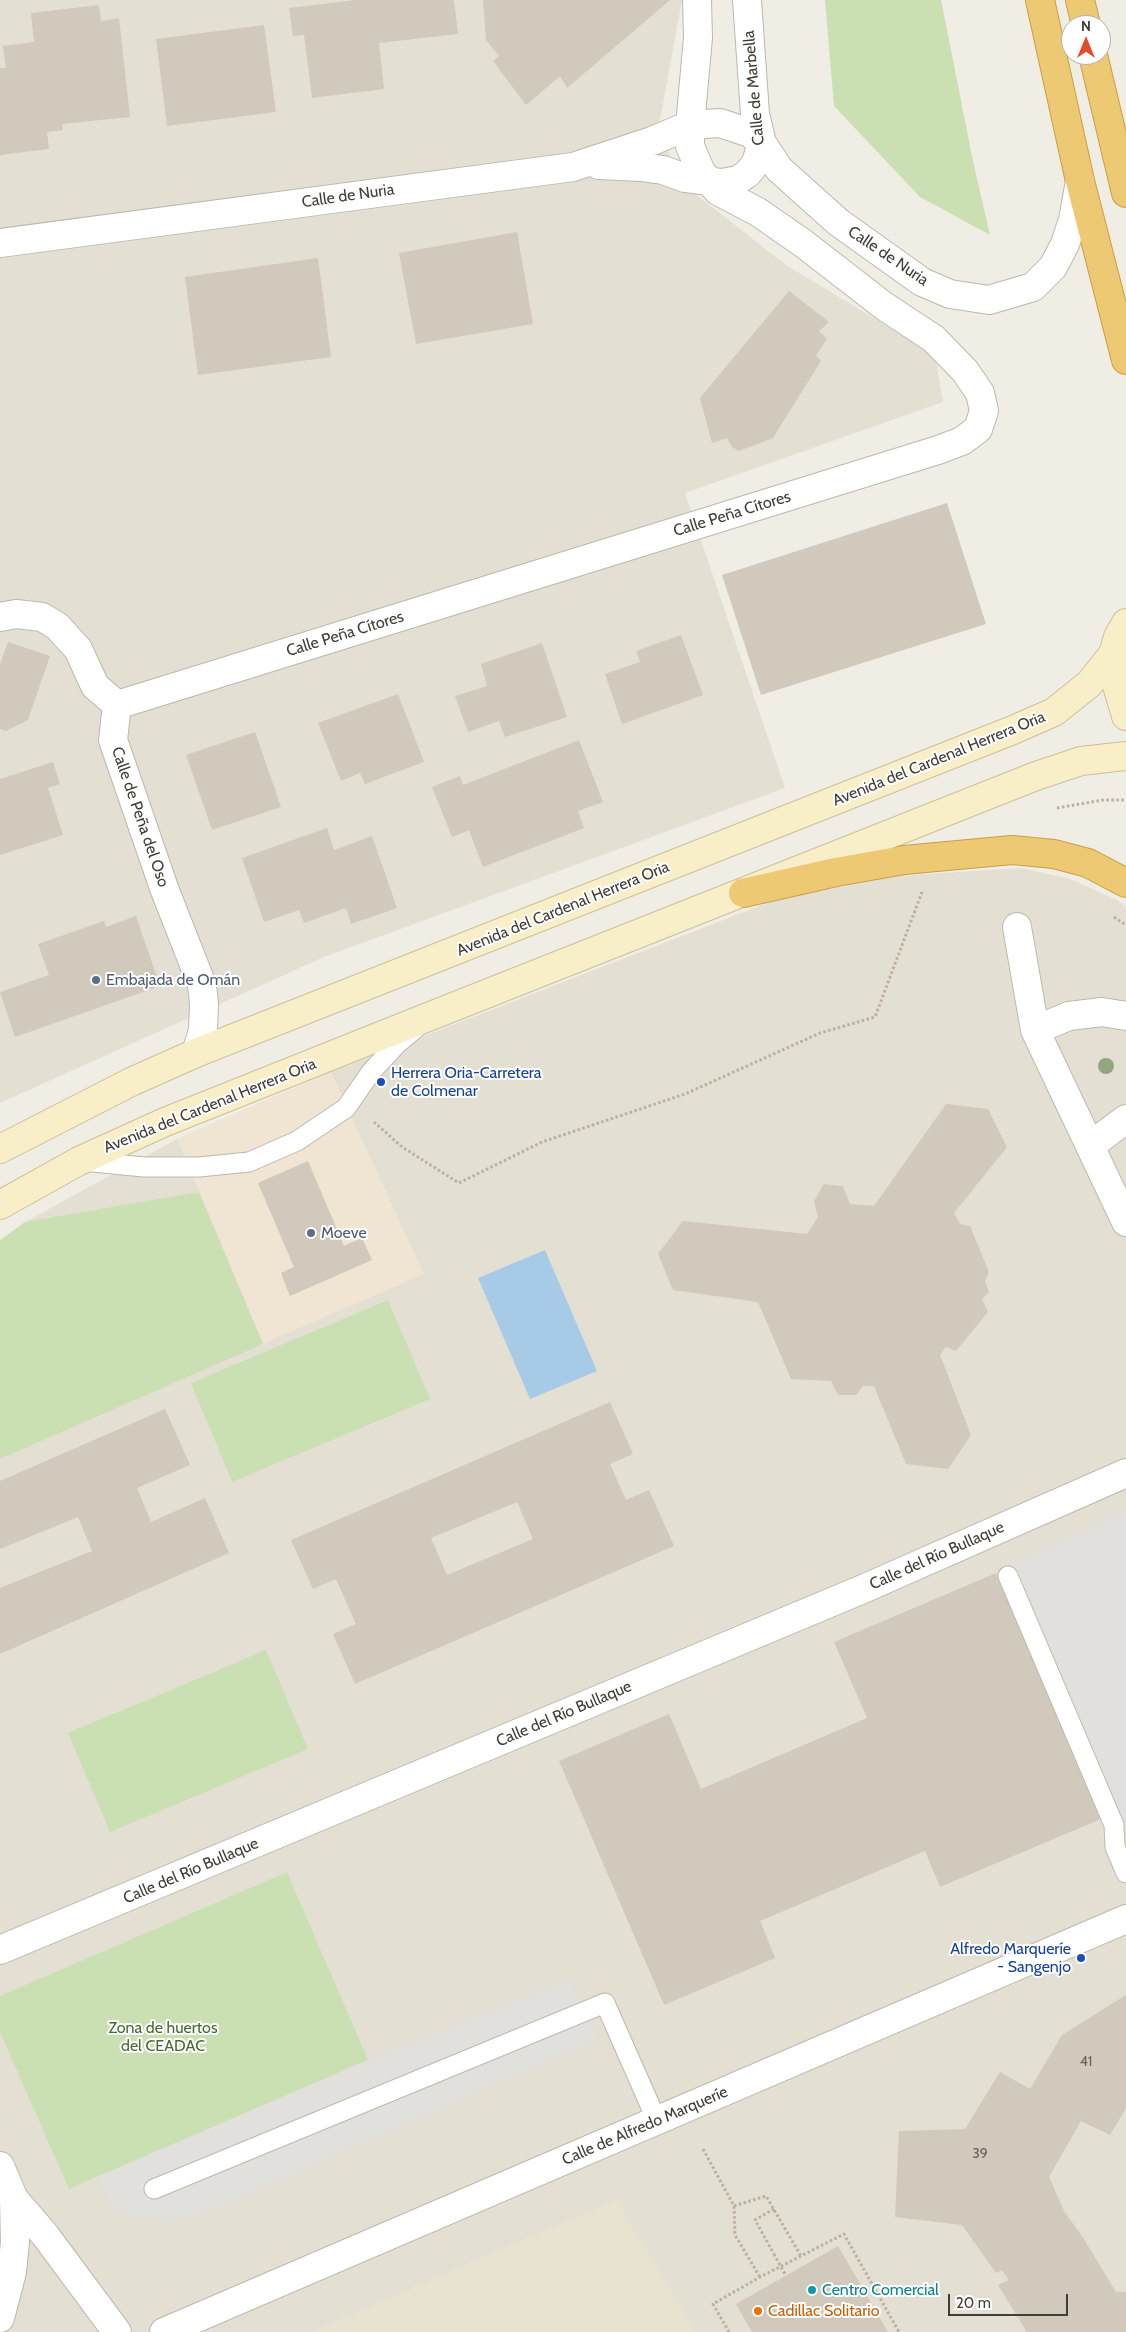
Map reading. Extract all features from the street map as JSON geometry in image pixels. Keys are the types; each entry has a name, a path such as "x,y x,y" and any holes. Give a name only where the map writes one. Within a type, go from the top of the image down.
{"highway":[{"path":"1040,0 1080,181 1126,360"},
{"path":"1080,0 1084,15"},
{"path":"1095,65 1126,193"},
{"path":"743,893 836,872 904,860 1012,850 1054,854 1088,863 1126,883"}],"main road":[{"name":"Avenida del Cardenal Herrera Oria","path":"1126,623 1118,637 1113,654 1115,679 1126,716"},
{"name":"Avenida del Cardenal Herrera Oria","path":"0,1149 122,1086 196,1053 1013,730 1054,712 1089,684 1113,654"},
{"name":"Avenida del Cardenal Herrera Oria","path":"0,1205 79,1161 165,1122 428,1016 1036,776 1081,761 1126,756"}],"street":[{"path":"697,0 698,38 690,125 690,146 701,172 710,182"},
{"name":"Calle de Marbella","path":"573,167 596,165 641,167 722,183 738,180 748,173 756,163 762,144 756,114 747,0"},
{"name":"Calle de Nuria","path":"0,243 573,167 652,141 690,125 720,123 750,134 762,144 779,169 838,222 882,256 922,282 950,294 989,300 1033,287 1053,267 1065,244 1073,220 1080,181"},
{"name":"Calle Peña Cítores","path":"117,705 938,450 962,441 978,429 984,411 980,393 966,371 934,340 884,306 804,244 758,212 718,191 710,182"},
{"path":"0,617 16,614 42,617 57,626 78,649 96,686 117,705"},
{"name":"Calle de Peña del Oso","path":"117,705 113,740 164,888 202,985 204,1004 202,1030 196,1053"},
{"path":"1017,928 1035,1030 1126,1222"},
{"path":"1035,1030 1070,1016 1102,1012 1126,1016"},
{"path":"1090,1146 1126,1119"},
{"name":"Calle del Río Bullaque","path":"0,1950 862,1589 1126,1473"},
{"name":"Calle de Alfredo Marqueríe","path":"164,2332 1126,1919"},
{"path":"0,2166 14,2198 45,2235 117,2332"},
{"path":"0,2318 12,2272 15,2242 14,2198"}],"lane":[{"path":"79,1161 144,1167 199,1167 249,1162 297,1141 346,1108 384,1058 428,1016"},
{"path":"1008,1576 1114,1825 1115,1847 1126,1873"},
{"path":"154,2189 605,2003 657,2121"}],"path":[{"path":"1051,809 1104,800 1126,800"},
{"path":"370,1118 402,1147 459,1183 542,1142 686,1094 820,1033 875,1017 922,890"},
{"path":"1121,922 1126,925"},
{"path":"703,2149 734,2206 735,2235 760,2277"},
{"path":"734,2206 766,2196 801,2256"},
{"path":"774,2209 756,2220 786,2276"},
{"path":"729,2332 713,2304 760,2277 844,2234 899,2332"}],"shaded area":[{"path":"0,0 682,0 659,126 680,182 786,265 935,355 943,402 685,493 785,788 324,957 0,1103"},
{"path":"1021,868 1070,879 1117,900 1126,907 1126,2332 0,2332 0,1242 25,1222 177,1139 331,1072 775,900 895,876"},
{"name":"Moeve","path":"331,1072 424,1274 263,1344 177,1139"},
{"path":"1126,1510 1126,1843 1115,1847 996,1573"},
{"path":"569,1979 599,2038 211,2210 171,2222 136,2217 115,2208 97,2177 368,2060"},
{"path":"616,2200 696,2332 310,2332"}],"green space":[{"path":"825,0 941,0 973,161 990,235 920,197 834,106"},
{"path":"199,1192 263,1344 0,1459 0,1240 25,1222"},
{"path":"388,1300 430,1399 232,1482 191,1383"},
{"path":"266,1650 308,1749 110,1832 68,1733"},
{"name":"Zona de huertos del CEADAC","path":"287,1872 368,2060 69,2189 0,2032 0,1996"}],"water":[{"path":"545,1250 597,1371 530,1399 478,1278"}],"building":[{"path":"356,0 454,0 458,34 379,43 384,89 312,98 304,35 293,36 289,8"},
{"path":"483,0 670,0 567,88 560,76 526,105 493,61 499,56 486,40"},
{"path":"99,5 101,21 119,18 130,117 62,124 63,130 47,132 49,149 0,155 0,68 6,68 3,46 34,42 31,13"},
{"path":"264,25 276,112 167,126 156,39"},
{"path":"517,232 533,324 416,344 399,253"},
{"path":"318,258 331,357 198,375 185,277"},
{"path":"789,291 829,322 819,331 827,339 816,355 821,361 773,438 739,451 732,447 727,438 712,443 700,398"},
{"path":"947,503 986,624 761,695 722,575"},
{"path":"681,635 703,695 622,724 605,674 640,662 636,651"},
{"path":"8,642 50,656 28,720 6,731 0,729 0,664"},
{"path":"542,643 567,717 505,737 499,721 468,732 455,696 487,686 481,664"},
{"path":"398,694 424,762 365,784 360,773 341,781 318,723"},
{"path":"255,732 281,807 212,830 186,755"},
{"path":"579,740 603,802 578,811 584,828 483,867 469,830 452,837 432,787 460,776 463,785"},
{"path":"53,762 60,784 48,788 63,835 0,855 0,779"},
{"path":"327,828 334,850 372,836 397,908 351,924 346,908 304,923 299,910 264,922 242,858"},
{"name":"Embajada de Omán","path":"136,916 160,986 15,1037 0,992 49,975 38,944 104,921 106,927"},
{"path":"946,1104 988,1109 1007,1147 954,1213 960,1224 970,1226 989,1272 985,1281 989,1292 982,1299 988,1312 956,1351 946,1347 940,1355 971,1435 948,1469 906,1464 874,1386 863,1386 856,1395 838,1395 831,1381 791,1379 758,1302 673,1290 658,1254 683,1221 807,1234 818,1217 814,1201 824,1184 843,1186 850,1204 874,1206"},
{"path":"308,1161 344,1246 362,1238 372,1260 290,1296 281,1273 294,1267 258,1183"},
{"path":"610,1402 633,1454 610,1464 626,1500 649,1490 674,1546 355,1684 333,1634 356,1624 336,1579 313,1589 291,1540","holes":["517,1502 533,1539 447,1575 431,1538"]},
{"path":"165,1409 190,1465 137,1488 151,1522 205,1498 229,1553 0,1654 0,1588 92,1551 78,1517 0,1549 0,1481"},
{"path":"996,1573 1101,1819 940,1887 925,1851 760,1921 775,1958 664,2005 559,1761 669,1714 701,1789 867,1718 834,1642"},
{"path":"1126,1995 1126,2108 1110,2135 1081,2121 1049,2177 1064,2211 1082,2236 1116,2292 1126,2292 1126,2332 1027,2332 998,2285 1009,2280 1002,2270 996,2273 962,2225 895,2217 899,2131 965,2129 1000,2072 1030,2089 1062,2035"},
{"name":"Centro Comercial","path":"838,2246 888,2332 752,2332 736,2304"}],"place":[{"name":"Embajada de Omán","path":"96,980"},
{"name":"Herrera Oria-Carretera de Colmenar","path":"381,1082"},
{"name":"Moeve","path":"311,1233"},
{"name":"Alfredo Marqueríe - Sangenjo","path":"1081,1958"},
{"name":"Centro Comercial","path":"812,2290"},
{"name":"Cadillac Solitario","path":"758,2311"}]}
